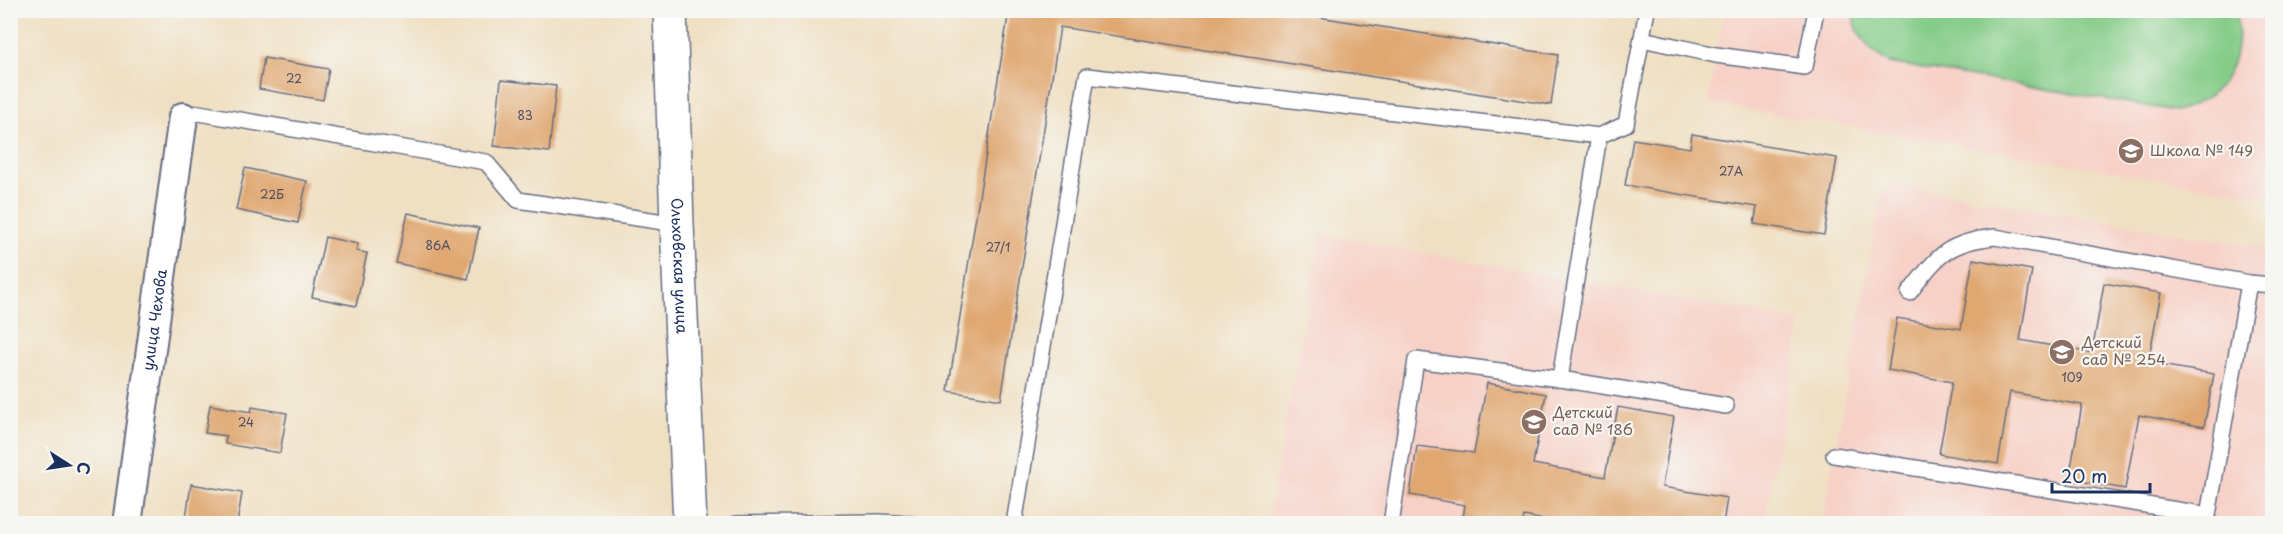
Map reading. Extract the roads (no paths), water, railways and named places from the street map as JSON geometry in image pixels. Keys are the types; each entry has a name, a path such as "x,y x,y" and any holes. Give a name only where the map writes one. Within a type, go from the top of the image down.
{"street":[{"name":"Ольховская улица","path":"670,10 690,524"},
{"name":"улица Чехова","path":"127,524 183,117"}],"lane":[{"path":"1014,524 1087,76 1599,136 1626,124 1647,10"},
{"path":"1642,39 1716,55 1805,67 1816,10"},
{"path":"183,117 199,113 486,162 518,200 677,224"},
{"path":"1560,379 1599,136"},
{"path":"1909,293 1942,253 1970,240 1995,237 2249,283 2272,285"},
{"path":"1834,455 2208,515 2249,283"},
{"path":"1391,524 1416,360 1560,379 1726,406"},
{"path":"736,524 878,522 911,524"}],"place":[{"name":"Школа № 149","path":"2131,151"},
{"name":"Детский сад № 254","path":"2062,352"},
{"name":"Детский сад № 186","path":"1534,422"}]}
